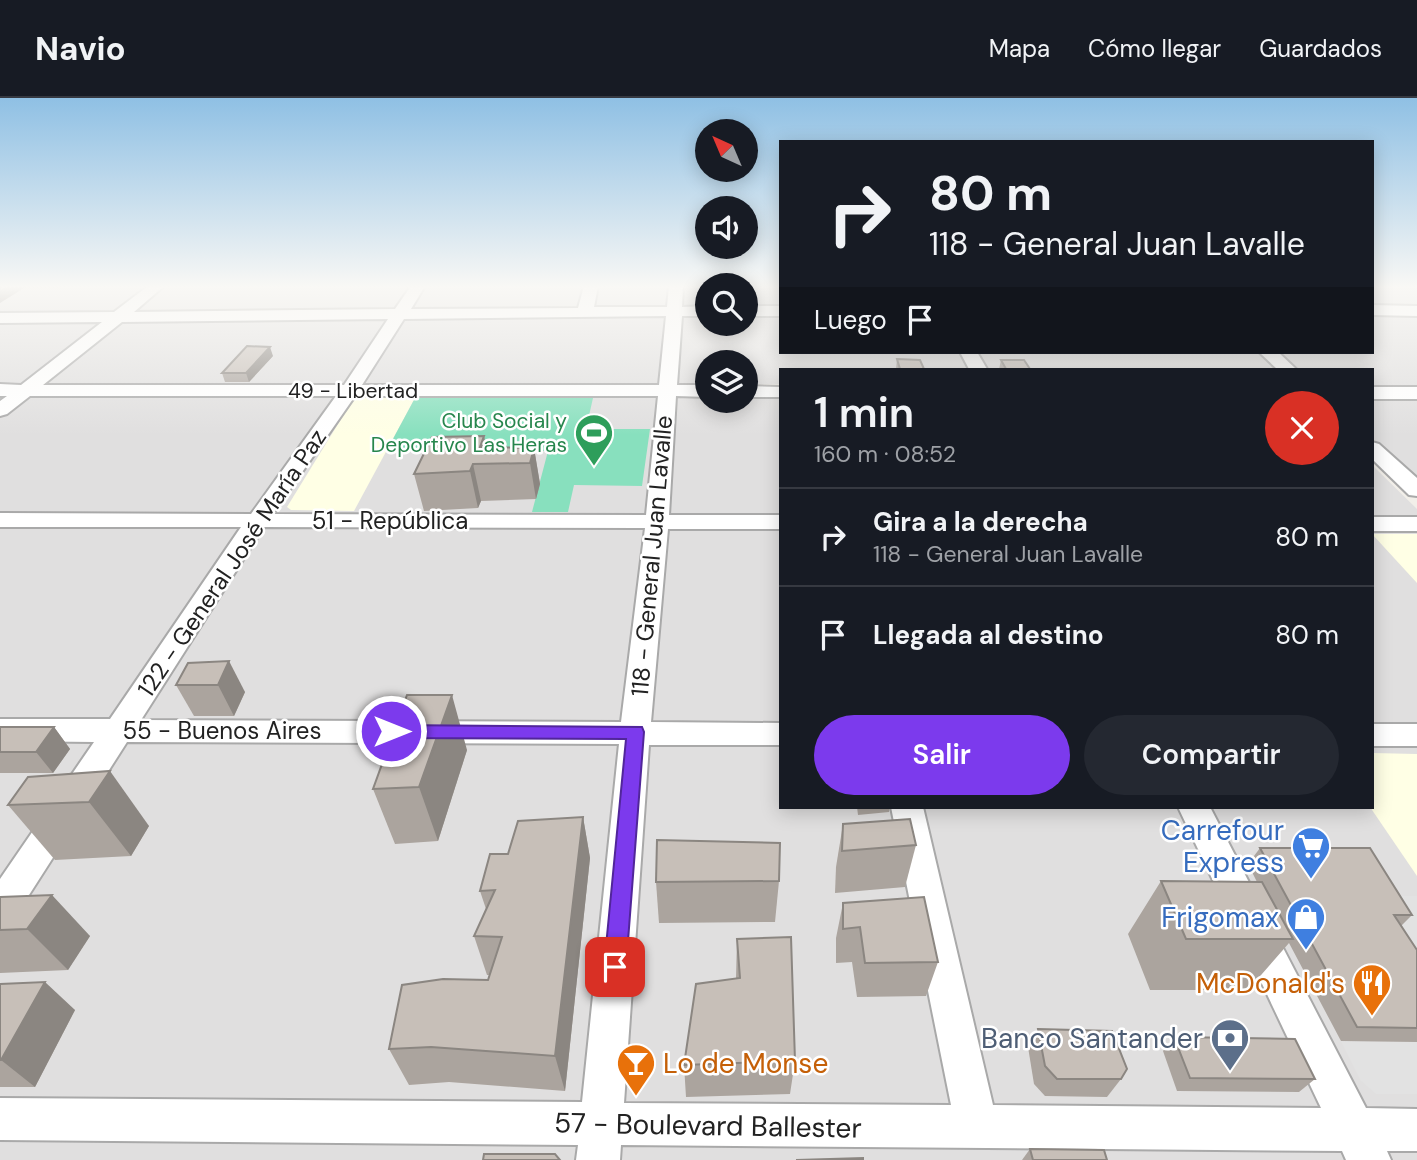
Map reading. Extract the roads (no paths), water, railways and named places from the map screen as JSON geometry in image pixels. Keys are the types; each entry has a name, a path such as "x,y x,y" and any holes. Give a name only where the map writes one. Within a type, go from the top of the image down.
{"street":[{"path":"0,410 95,336"},
{"name":"122 - General José María Paz","path":"0,909 257,521 385,336"},
{"name":"118 - General Juan Lavalle","path":"600,1142 672,336"},
{"path":"1270,354 1286,368"},
{"name":"49 - Libertad","path":"0,390 695,391"},
{"path":"758,392 779,392"},
{"path":"1374,393 1417,393"},
{"path":"1374,450 1417,490"},
{"name":"51 - República","path":"0,520 779,522"},
{"path":"1374,524 1417,524"},
{"name":"55 - Buenos Aires","path":"0,730 779,734"},
{"path":"1374,735 1417,735"},
{"path":"907,809 977,1128"},
{"path":"1195,809 1361,1145"},
{"name":"57 - Boulevard Ballester","path":"0,1119 600,1142 977,1128 1361,1145 1417,1130"}],"place":[{"name":"Club Social y Deportivo Las Heras","path":"594,467"},
{"name":"Carrefour Express","path":"1311,880"},
{"name":"Frigomax","path":"1306,951"},
{"name":"McDonald's","path":"1372,1017"},
{"name":"Banco Santander","path":"1230,1072"},
{"name":"Lo de Monse","path":"636,1097"}]}
